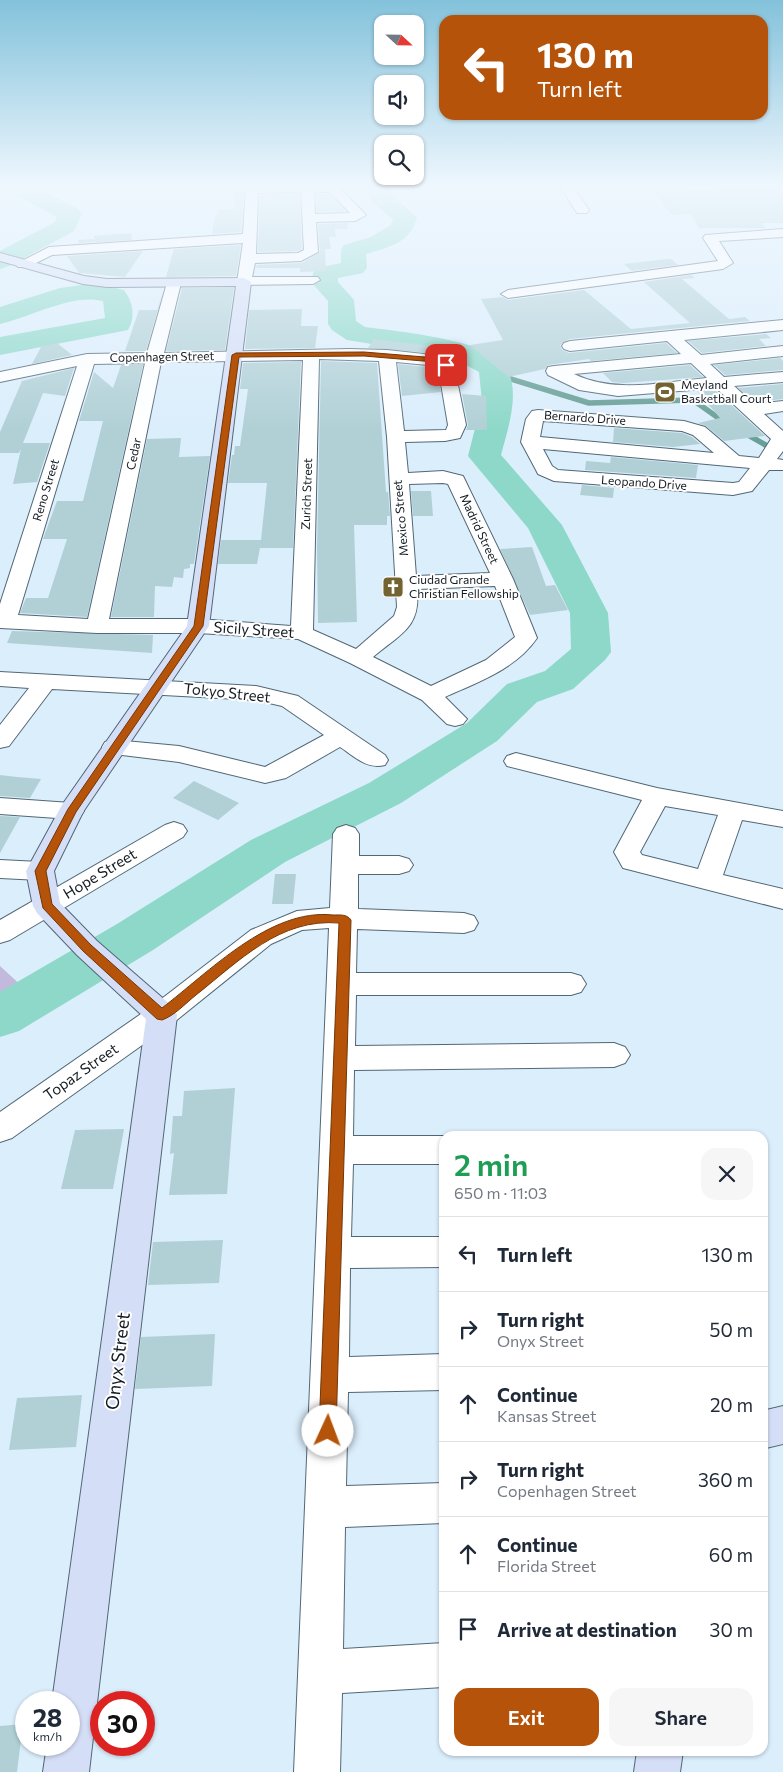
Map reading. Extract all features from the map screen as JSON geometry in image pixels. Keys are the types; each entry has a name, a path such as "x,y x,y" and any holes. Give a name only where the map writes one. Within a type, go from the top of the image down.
{"street":[{"path":"33,267 83,280 107,283 314,280"},
{"path":"162,1015 100,960 47,906 40,871 71,811 198,626 247,267"},
{"path":"508,294 710,267"},
{"name":"Cedar","path":"97,626 154,358 174,283"},
{"path":"570,346 783,325"},
{"path":"671,336 781,438"},
{"path":"783,351 554,371 585,386 618,391 722,384 783,377"},
{"name":"Copenhagen Street","path":"2,381 87,359 311,354 387,356 442,361 446,365 457,425 454,434 445,436 396,437"},
{"name":"Zurich Street","path":"302,633 311,354"},
{"name":"Mexico Street","path":"358,658 404,620 408,607 408,583 396,437 387,356"},
{"name":"Reno Street","path":"2,622 87,359"},
{"path":"751,410 783,406"},
{"name":"Bernardo Drive","path":"733,460 699,431 693,428 674,425 538,415 534,419 530,442 774,464"},
{"name":"Leopando Drive","path":"530,442 545,470 554,476 733,490 746,487 774,464 781,438"},
{"name":"Madrid Street","path":"398,479 443,477 456,480 503,579 526,638 502,663 430,695"},
{"path":"408,583 503,579"},
{"name":"Sicily Street","path":"2,622 97,626 198,626 302,633 358,658 430,695 455,719"},
{"name":"Tokyo Street","path":"0,679 156,686 256,693 290,701 376,760"},
{"path":"0,741 46,681"},
{"path":"114,747 179,754 265,775 277,772 341,736"},
{"path":"516,761 656,796 783,818"},
{"path":"656,796 627,852 633,862 783,899"},
{"path":"0,806 71,811"},
{"path":"707,880 733,809"},
{"name":"Hope Street","path":"0,933 174,830"},
{"path":"317,1772 346,850 399,865"},
{"path":"0,868 40,871"},
{"name":"Topaz Street","path":"0,1129 162,1015 261,937 297,921 324,918 464,923"},
{"path":"341,984 571,984"},
{"name":"Onyx Street","path":"66,1772 162,1015"},
{"path":"339,1058 614,1055"},
{"path":"336,1150 439,1150"},
{"path":"333,1253 439,1252"},
{"path":"329,1374 439,1372"},
{"path":"768,1429 783,1425"},
{"path":"325,1507 439,1503"},
{"path":"320,1672 439,1666"},
{"path":"657,1772 659,1756"}],"shaded area":[{"path":"0,966 26,990 0,1006"}],"building":[{"path":"75,267 132,267 125,277 79,273"},
{"path":"169,267 238,267 236,276 166,277"},
{"path":"326,267 326,271 300,272 300,268 256,268"},
{"path":"627,267 665,267 632,271"},
{"path":"691,275 695,278 682,279 729,319 745,317 750,321 569,339 560,345 562,350 569,353 666,343 677,353 591,361 589,359 548,365 545,369 508,377 470,345 503,340 481,299 503,297 508,300 584,290 631,329 690,323 644,282"},
{"path":"164,288 146,351 125,351 139,310 157,310"},
{"path":"182,288 234,288 225,350 166,351"},
{"path":"302,309 301,326 318,326 315,348 245,349 249,310"},
{"path":"766,334 771,338 759,339 766,346 702,353 688,341"},
{"path":"374,339 432,346 434,353 368,348"},
{"path":"57,343 72,355 32,364 41,347"},
{"path":"780,358 783,361 783,370 725,375 714,365"},
{"path":"321,361 377,363 386,492 388,492 390,516 387,516 387,525 354,525 357,622 318,623 317,548"},
{"path":"301,362 293,548 260,548 261,542 257,564 218,564 221,540 261,540 267,483 228,483 232,455 234,455 235,446 240,446 248,389 240,389 243,363"},
{"path":"398,364 436,368 441,392 402,396"},
{"path":"121,365 143,365 87,617 20,613 26,598 48,598 67,539 43,539 57,501 83,501 103,421 79,421 94,372 113,388"},
{"path":"690,365 703,377 623,383 612,382 603,373"},
{"path":"74,368 65,396 43,393 23,443 50,443 37,482 13,484 21,449 19,453 0,453 0,432 22,381"},
{"path":"783,384 783,399 755,402 738,388"},
{"path":"715,390 765,436 724,441 706,426 698,423 720,418 697,391"},
{"path":"462,394 486,396 487,430 466,430 468,425"},
{"path":"614,428 682,433 692,437 700,444 673,447 613,442"},
{"path":"181,438 179,457 210,456 194,564 190,564 190,568 184,569 183,578 174,577 172,587 155,586 154,617 111,617 147,439"},
{"path":"611,457 698,465 696,478 585,470 586,461 610,463"},
{"path":"582,485 614,488 613,498 580,495"},
{"path":"411,491 431,491 433,516 413,516"},
{"path":"532,547 546,586 555,585 568,610 530,615 500,549"},
{"path":"12,631 153,635 152,653 7,643"},
{"path":"0,775 41,779 30,798 0,796"},
{"path":"194,781 239,803 218,820 173,798"},
{"path":"0,816 20,817 0,853"},
{"path":"275,874 296,874 293,904 272,904"},
{"path":"235,1088 227,1194 169,1195 174,1153 170,1154 173,1116 182,1116 184,1091"},
{"path":"124,1129 113,1189 61,1189 75,1130"},
{"path":"223,1240 219,1283 148,1285 153,1242"},
{"path":"215,1334 212,1386 135,1389 141,1337"},
{"path":"82,1395 76,1447 9,1450 17,1398"},
{"path":"15,1725 15,1756 19,1756 17,1772 0,1772 0,1726"}],"waterway":[{"path":"0,1017 135,937 268,851 385,793 482,732 522,693 559,680 591,652 589,613 544,525 484,456 494,422 497,401 497,390 492,367 459,350 357,334 342,324 341,300 325,283 326,273 354,267"},
{"path":"0,316 69,294 95,291 115,296 120,313 118,324 72,331 0,346"},
{"path":"495,374 589,403 693,400 727,424"},
{"path":"743,432 769,447"}],"place":[{"name":"Meyland Basketball Court","path":"665,392"},
{"name":"Ciudad Grande Christian Fellowship","path":"393,587"}],"route":[{"path":"328,1431 341,984 345,920 324,918 297,921 261,937 162,1015 112,972 47,906 40,871 71,811 198,626 236,355 364,354 437,360 442,361 446,365"}]}
